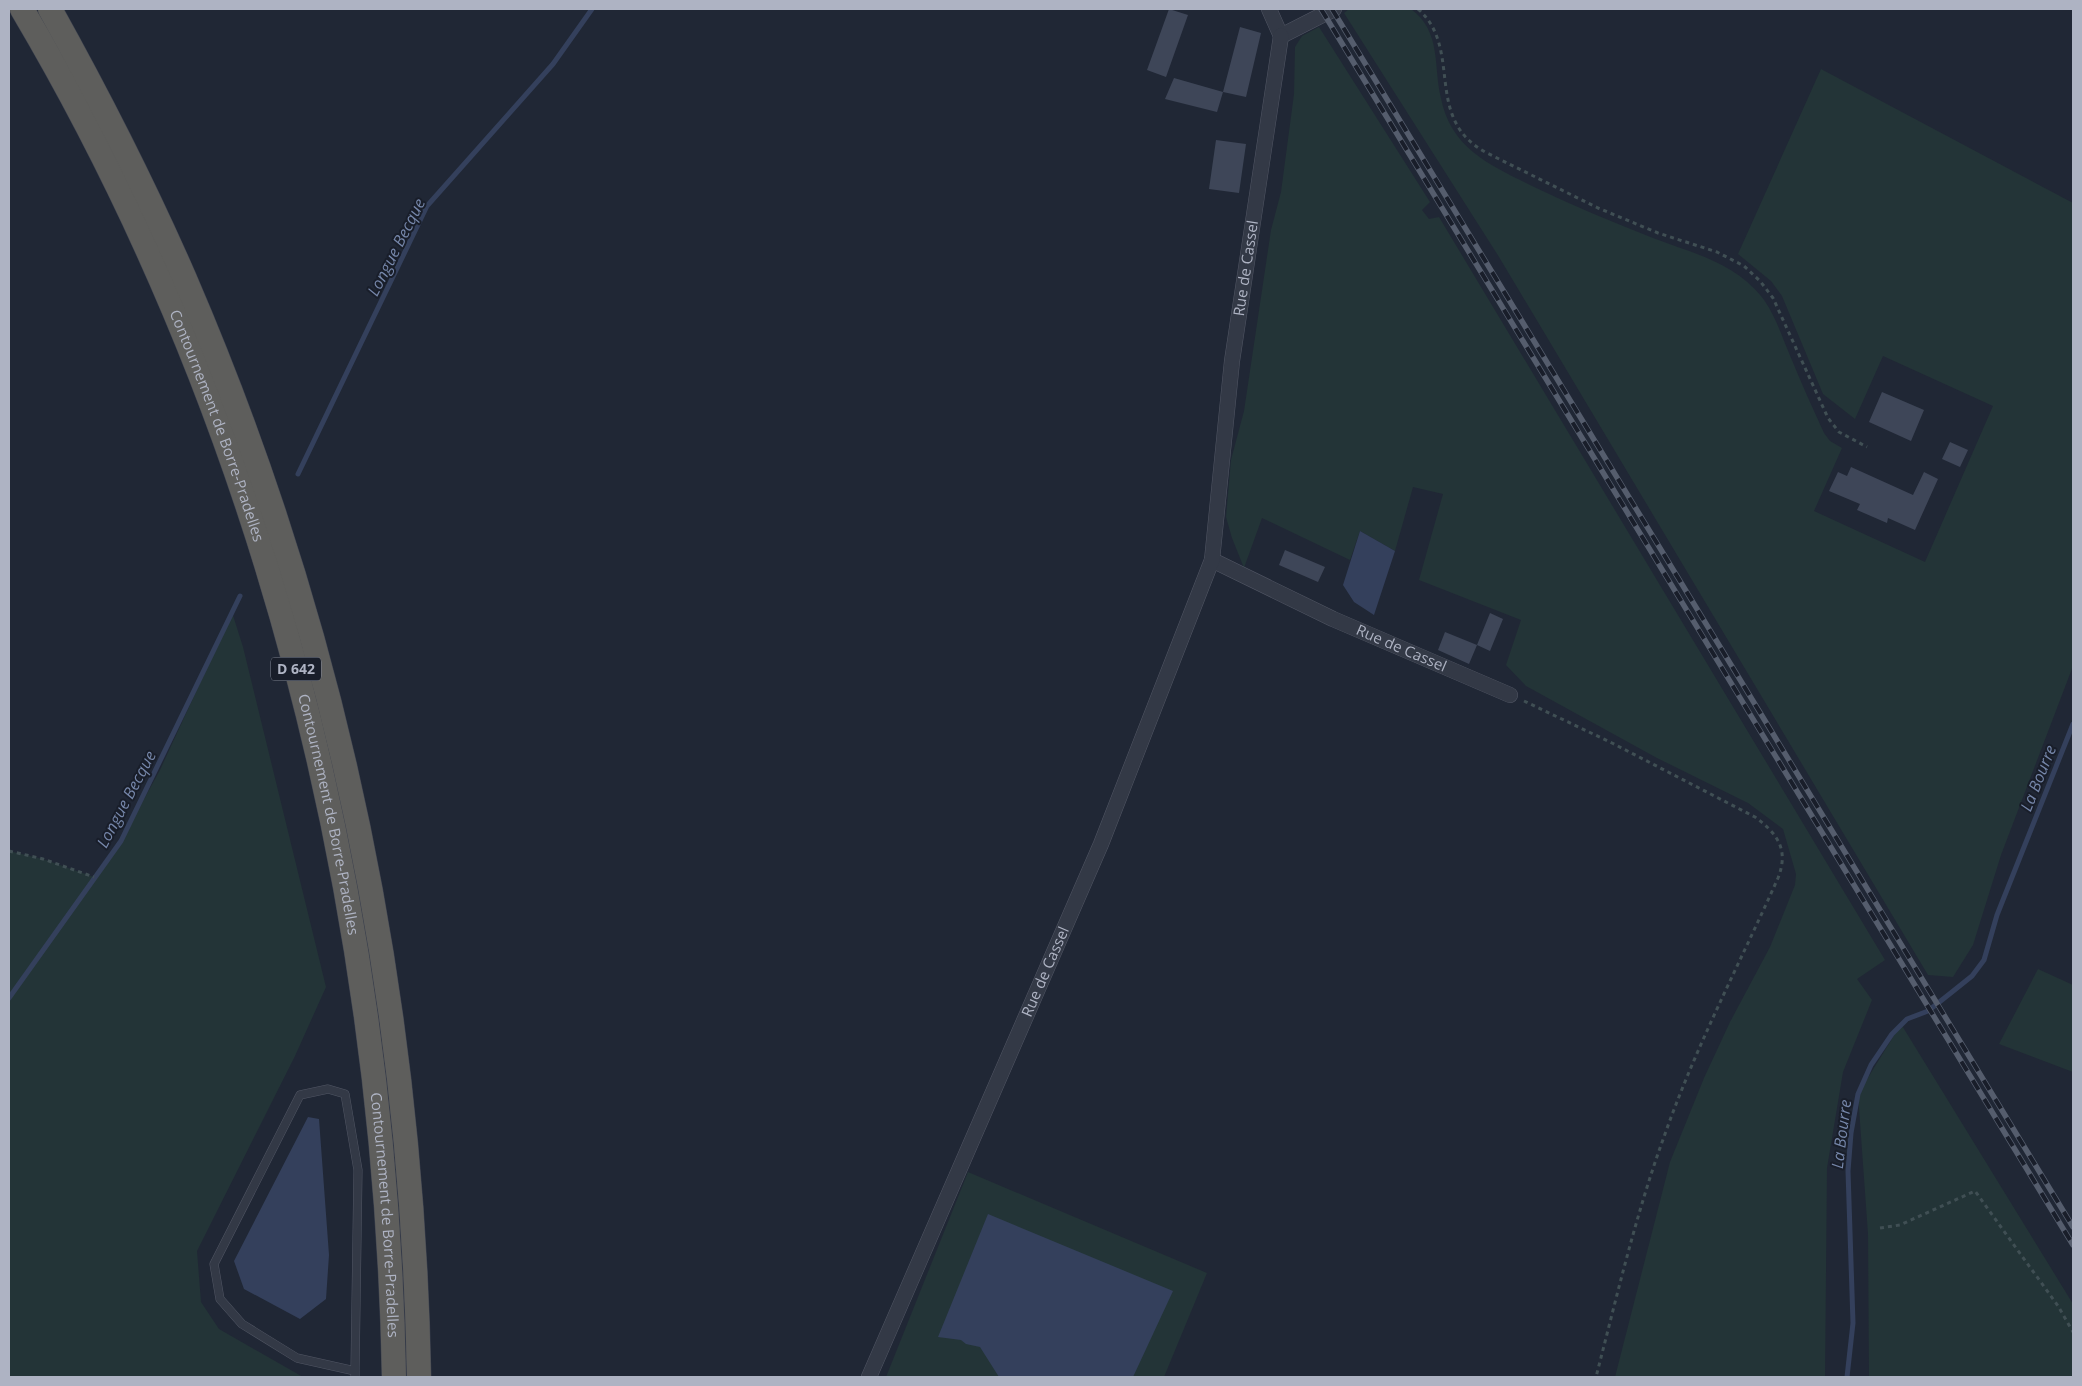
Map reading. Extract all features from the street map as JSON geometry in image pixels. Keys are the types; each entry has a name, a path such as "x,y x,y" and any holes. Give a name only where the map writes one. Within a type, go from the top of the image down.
{"highway":[{"name":"Contournement de Borre-Pradelles","path":"22,9 104,164 174,316 245,502 294,660 330,806 363,986 385,1183 394,1377"},
{"name":"D 642","path":"50,9 130,161 197,308 258,464 320,662 359,824 392,1014 404,1112 412,1211 419,1377"}],"street":[{"path":"1269,9 1281,36 1334,9"},
{"name":"Rue de Cassel","path":"869,1377 1101,844 1212,560 1216,537 1232,362 1281,36"},
{"name":"Rue de Cassel","path":"1212,560 1333,620 1510,695"}],"lane":[{"path":"328,1089 345,1094 358,1170 355,1374 296,1358 242,1324 220,1299 214,1264 300,1094 328,1089"}],"path":[{"path":"1418,9 1427,17 1439,39 1450,110 1458,128 1471,143 1598,208 1658,232 1717,252 1744,266 1760,281 1773,298 1828,418 1839,432 1867,447"},
{"path":"1510,695 1612,743 1755,817 1771,830 1778,840 1783,854 1778,878 1711,1022 1665,1132 1634,1236 1596,1377"},
{"path":"9,851 43,859 94,877"},
{"path":"1880,1228 1900,1225 1975,1191 2058,1306 2073,1332"}],"shaded area":[{"path":"1349,9 1411,9 1421,18 1428,28 1435,50 1439,86 1445,114 1456,135 1480,157 1509,175 1577,207 1711,260 1750,284 1766,302 1773,316 1824,433 1830,441 1842,448 1814,511 1925,562 1993,406 1883,356 1855,419 1823,394 1782,296 1771,281 1738,254 1821,69 2073,203 2073,666 2001,855 1973,945 1953,977 1928,975 1499,257 1344,13"},
{"path":"1319,27 1430,202 1422,210 1429,219 1439,217 1885,960 1857,979 1872,1000 1843,1072 1827,1168 1825,1377 1615,1377 1670,1162 1704,1078 1730,1022 1770,947 1795,885 1796,874 1783,829 1748,803 1657,758 1526,686 1506,665 1521,620 1419,580 1443,494 1413,487 1395,551 1360,531 1350,560 1262,518 1244,568 1232,538 1226,517 1231,460 1244,411 1271,230 1281,192 1294,94 1295,47 1302,36"},
{"path":"231,609 243,647 326,987 295,1056 197,1251 201,1302 219,1329 303,1377 9,1377 9,851 43,859 94,877 121,841 160,770 212,657"},
{"path":"2038,969 2073,985 2073,1072 1999,1044"},
{"path":"1901,1024 2073,1304 2073,1377 1869,1377 1868,1234 1858,1094"},
{"path":"968,1172 1207,1273 1164,1377 886,1377"}],"water":[{"path":"1360,531 1395,551 1374,615 1354,602 1343,585"},
{"path":"308,1117 319,1119 329,1255 326,1299 300,1319 244,1289 234,1261"},
{"path":"988,1214 1173,1291 1133,1377 999,1377 980,1347 966,1344 961,1340 938,1337"}],"building":[{"path":"1169,9 1188,15 1166,77 1147,70"},
{"path":"1240,27 1261,33 1246,97 1223,92"},
{"path":"1174,78 1223,92 1217,112 1165,99"},
{"path":"1216,140 1246,144 1239,193 1209,189"},
{"path":"1882,392 1924,410 1911,441 1869,422"},
{"path":"1950,442 1968,450 1960,467 1942,459"},
{"path":"1851,467 1913,495 1924,472 1938,479 1915,530 1888,518 1887,523 1857,510 1860,504 1829,491 1838,472 1847,476"},
{"path":"1285,550 1325,567 1318,582 1279,565"},
{"path":"1490,613 1503,619 1490,651 1477,645"},
{"path":"1445,632 1477,645 1469,664 1438,650"}],"waterway":[{"name":"Longue Becque","path":"298,474 427,206 553,64 592,9"},
{"name":"Longue Becque","path":"9,998 121,841 240,596"},
{"name":"La Bourre","path":"1847,1377 1853,1323 1848,1171 1851,1133 1858,1094 1871,1065 1892,1034 1907,1019 1928,1011 1972,976 1984,960 1997,915 2073,724"}],"railway":[{"path":"1321,9 2073,1245"},
{"path":"1332,9 2073,1227"}]}
